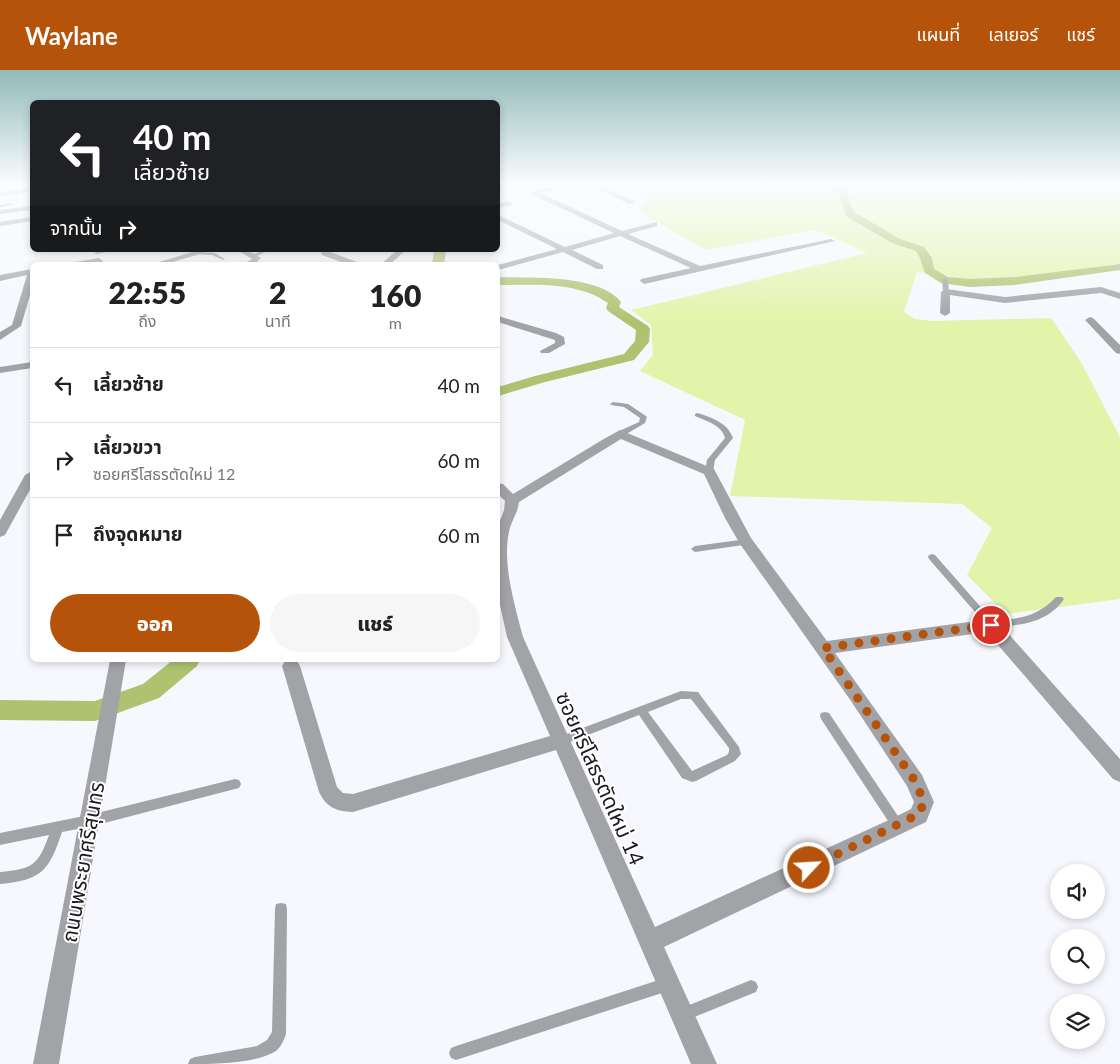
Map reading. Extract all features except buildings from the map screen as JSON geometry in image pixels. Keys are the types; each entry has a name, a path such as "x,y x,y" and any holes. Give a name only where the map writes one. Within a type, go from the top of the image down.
{"street":[{"path":"525,230 600,267"},
{"path":"611,230 699,269"},
{"path":"500,267 632,230"},
{"path":"644,282 831,240"},
{"path":"165,262 202,252"},
{"path":"244,252 258,260 253,262"},
{"path":"388,262 400,252"},
{"path":"325,253 350,262"},
{"path":"84,262 97,257"},
{"path":"0,278 30,273"},
{"path":"0,337 16,326 30,280"},
{"path":"946,313 946,292 996,300 1101,290 1120,296"},
{"path":"500,320 560,339 560,344 545,351"},
{"path":"1090,320 1120,351"},
{"path":"0,370 30,365"},
{"path":"500,489 512,500 542,486 580,458 620,434 709,472 722,501 747,542 915,781 924,802 919,814 898,826 649,942"},
{"path":"1,529 30,478"},
{"name":"ซอยศรีโสธรตัดใหม่ 14","path":"512,500 511,510 502,532 501,556 504,591 516,637 560,741 704,1064"},
{"path":"823,648 991,625 1120,773"},
{"name":"ถนนพระยาศรีสุนทร","path":"46,1064 118,662"},
{"path":"291,666 329,792 338,802 353,802 560,741"}],"lane":[{"path":"97,257 109,252"},
{"path":"253,256 262,252"},
{"path":"196,254 213,254 223,259"},
{"path":"945,280 946,292"},
{"path":"613,404 626,405 644,417 642,423 620,434"},
{"path":"697,415 725,428 729,433 729,438 711,460 709,472"},
{"path":"695,548 747,542"},
{"path":"932,557 991,625 1038,618 1050,611 1059,599"},
{"path":"560,741 641,710 681,695 694,695 734,746 735,754 731,758 692,778 686,774 641,710"},
{"path":"825,716 898,826"},
{"path":"0,839 89,821 235,784"},
{"path":"0,878 28,874 40,866 45,859 58,827"},
{"path":"195,1064 260,1053 272,1046 279,1034 281,909"},
{"path":"456,1053 668,984"},
{"path":"682,1015 751,988"}],"green space":[{"path":"672,230 814,230 705,250"},
{"path":"817,230 1120,230 1120,263 1054,274 969,281 944,275 917,272 904,312 915,319 932,321 1051,318 1081,362 1120,437 1120,599 1006,614 967,575 992,528 962,504 730,496 745,420 640,371 653,355 651,325 631,310 867,253"}],"waterway":[{"path":"878,230 896,241 920,249 926,258 929,271 945,280 970,283 1015,281 1120,267"},
{"path":"438,262 440,252"},
{"path":"500,281 559,283 591,289 615,302 612,308 643,329 642,342 629,357 540,379 500,391"},
{"path":"0,710 95,711 151,691 187,662"}],"route":[{"path":"809,868 898,826 919,814 924,802 915,781 823,648 991,625"}]}
